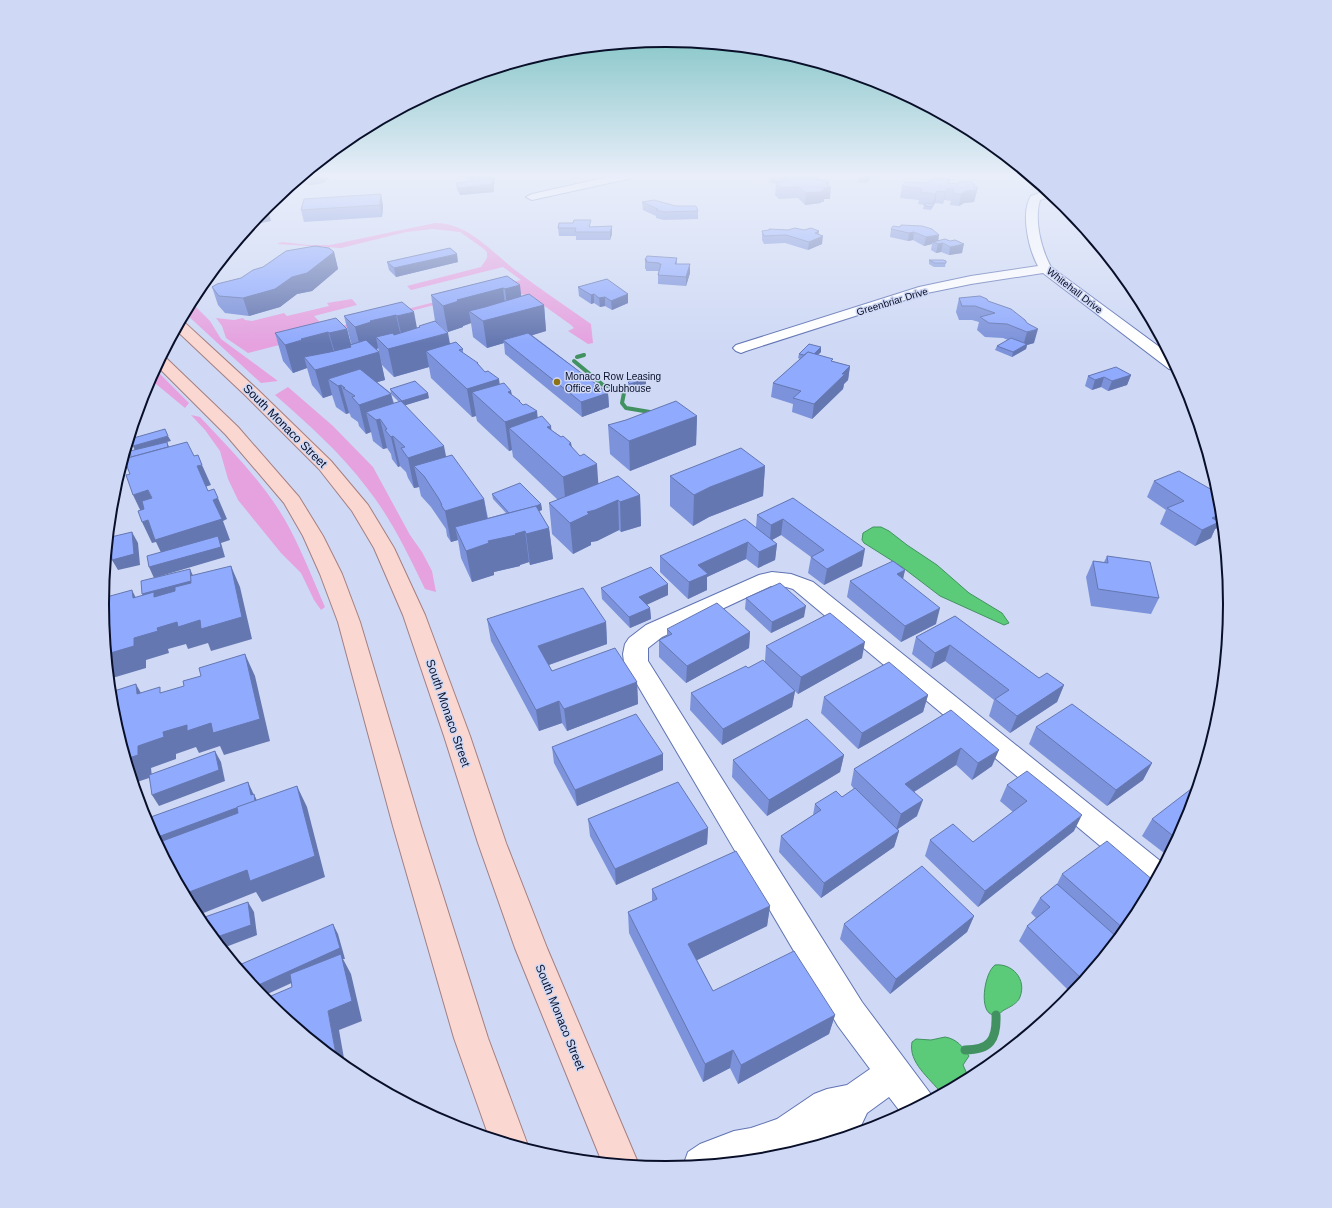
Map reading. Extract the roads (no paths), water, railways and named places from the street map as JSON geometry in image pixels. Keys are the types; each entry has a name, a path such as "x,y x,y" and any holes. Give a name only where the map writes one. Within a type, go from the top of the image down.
{"main road":[{"name":"South Monaco Street","path":"182,328 252,393 325,465 361,509 384,548 414,615 457,736 492,843 531,948 619,1159"},
{"path":"164,363 232,431 292,501 313,536 331,574 345,611 367,681 408,826 469,1031 507,1137"}],"street":[{"name":"Whitehall Drive","path":"1034,231 1035,242 1041,262 1046,268 1167,360"},
{"name":"Greenbriar Drive","path":"741,348 924,290 971,280 1046,268"},
{"path":"914,1103 846,1007 636,662 635,654 637,644 654,631 767,580 787,579 797,582 1153,873"},
{"path":"709,1159 734,1149 751,1146 787,1133 833,1104 854,1101 893,1074"},
{"path":"831,1136 840,1128 847,1119 854,1101"}],"waterway":[{"path":"577,357 584,355"},
{"path":"574,361 603,385 619,388"},
{"path":"624,393 622,403 626,408 650,412"},
{"path":"965,1050 981,1048 990,1042 995,1031 996,1015"}],"place":[{"name":"Monaco Row Leasing Office & Clubhouse","path":"557,382"}]}
